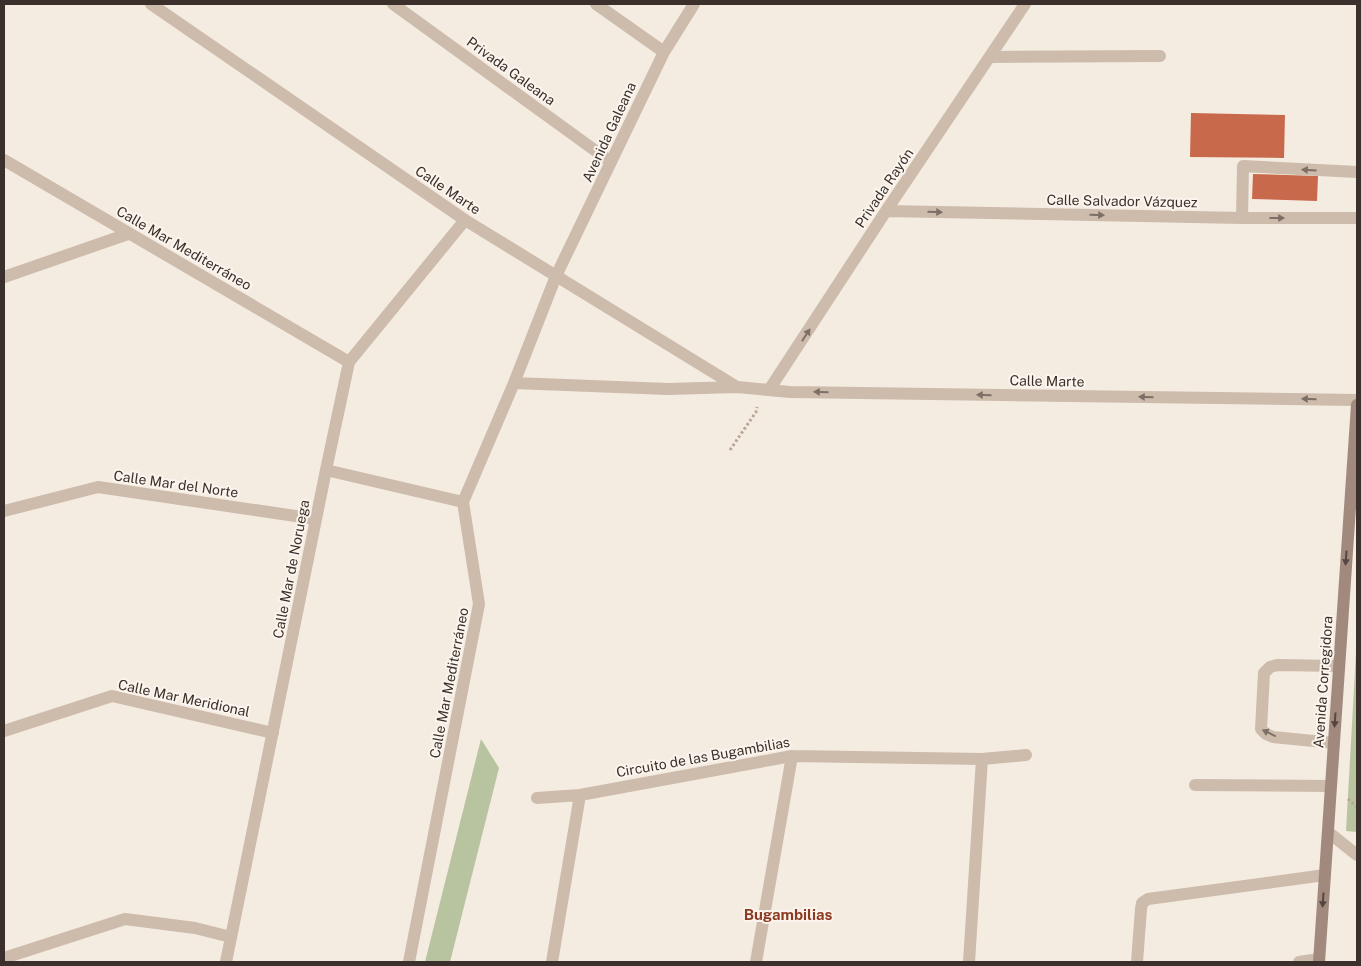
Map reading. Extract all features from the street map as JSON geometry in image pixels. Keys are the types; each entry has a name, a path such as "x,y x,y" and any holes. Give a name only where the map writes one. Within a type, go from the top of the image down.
{"main road":[{"name":"Avenida Corregidora","path":"1319,961 1339,666 1353,520 1357,405"}],"street":[{"name":"Calle Marte","path":"151,4 465,220 737,387"},
{"name":"Privada Galeana","path":"393,4 611,162"},
{"path":"596,4 664,52"},
{"name":"Avenida Galeana","path":"556,276 664,52 694,4"},
{"name":"Privada Rayón","path":"764,390 1025,4"},
{"path":"990,57 1160,56"},
{"name":"Calle Mar Mediterráneo","path":"4,160 349,362"},
{"path":"1242,218 1243,166 1357,172"},
{"name":"Calle Salvador Vázquez","path":"886,211 1242,218 1357,218"},
{"name":"Calle Mar de Noruega","path":"226,962 349,362 465,220"},
{"path":"4,277 128,234"},
{"path":"326,470 463,502 514,383 556,276"},
{"name":"Calle Marte","path":"514,383 668,389 737,387 790,392 1357,400"},
{"name":"Calle Mar del Norte","path":"4,511 98,487 316,519"},
{"name":"Calle Mar Mediterráneo","path":"409,962 480,604 463,502"},
{"path":"1334,743 1273,737 1266,734 1261,729 1264,673 1270,667 1277,665 1339,666"},
{"name":"Calle Mar Meridional","path":"4,731 112,696 273,733"},
{"name":"Circuito de las Bugambilias","path":"537,798 580,795 792,756 982,758 1026,755"},
{"path":"756,962 792,756"},
{"path":"969,962 982,758"},
{"path":"1195,785 1331,786"},
{"path":"552,962 580,795"},
{"path":"1328,832 1357,855"},
{"path":"1137,962 1142,903 1148,899 1325,875"},
{"path":"4,958 125,919 195,928 231,937"},
{"path":"1299,962 1319,961"}],"path":[{"path":"730,450 756,412 764,390"}],"green space":[{"path":"1357,635 1357,832 1346,831"},
{"path":"481,739 499,768 450,962 425,962"}],"building":[{"path":"1191,113 1285,115 1284,158 1190,157"},
{"path":"1253,174 1318,176 1317,201 1252,199"}],"district":[{"name":"Bugambilias","path":"788,914"}]}
